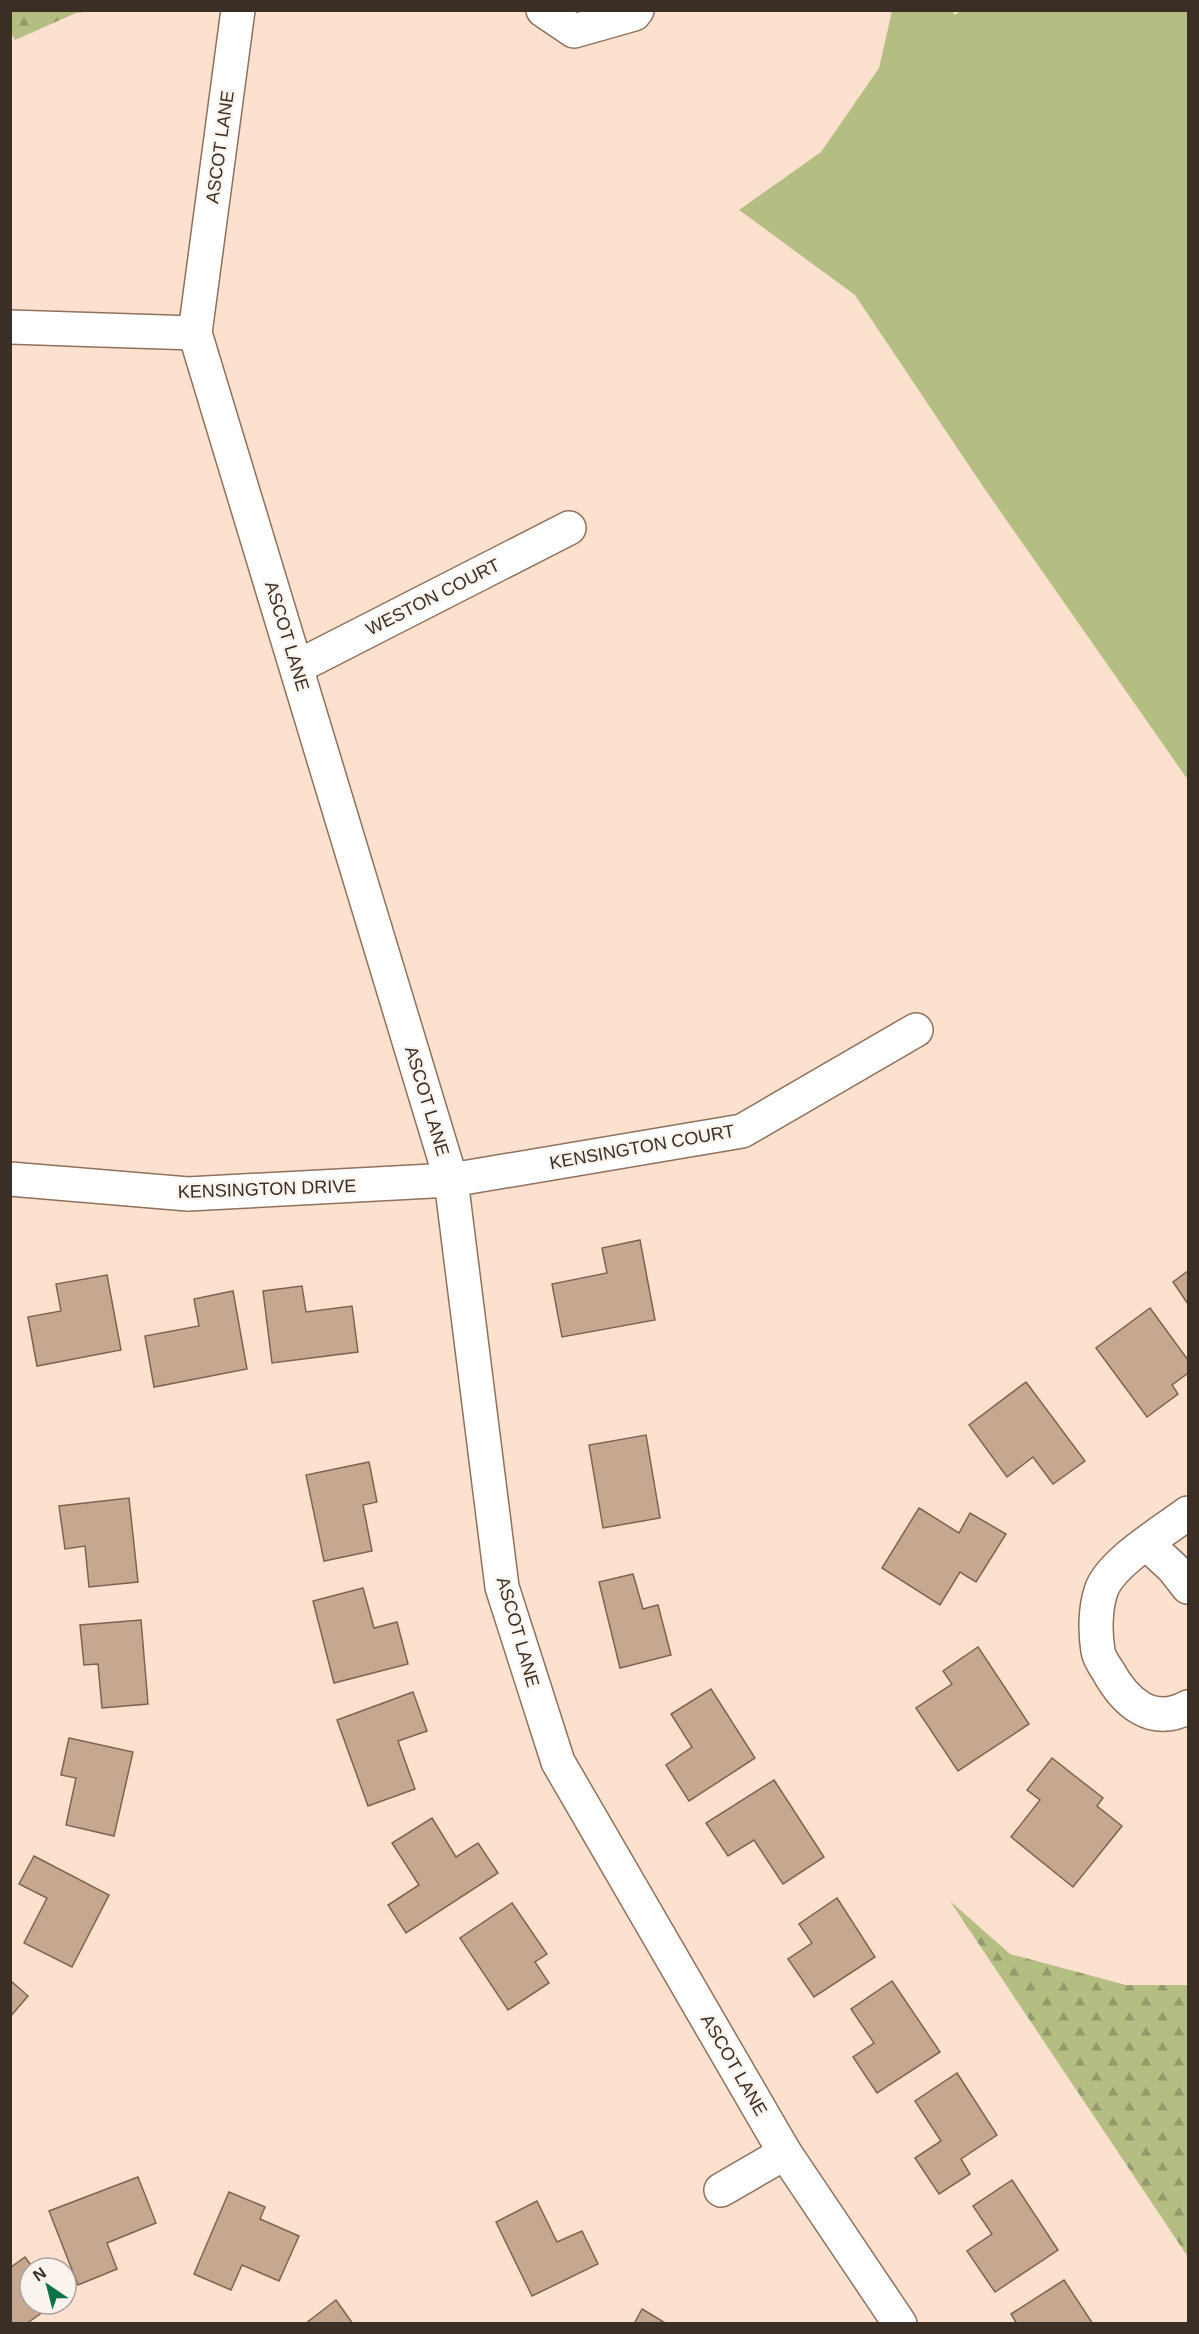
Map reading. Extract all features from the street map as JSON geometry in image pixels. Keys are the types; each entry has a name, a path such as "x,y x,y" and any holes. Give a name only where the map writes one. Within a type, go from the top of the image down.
{"street":[{"name":"ASCOT LANE","path":"238,10 195,333 451,1180 502,1587 558,1762 785,2153 900,2324"},
{"path":"543,10 574,31 634,14 637,10"},
{"path":"10,327 195,333"},
{"name":"WESTON COURT","path":"297,667 569,528"},
{"name":"KENSINGTON COURT","path":"451,1180 742,1131 916,1030"},
{"name":"KENSINGTON DRIVE","path":"10,1179 188,1194 451,1180"},
{"path":"1188,1513 1116,1566 1101,1591 1096,1631 1098,1653 1113,1681 1129,1702 1145,1711 1162,1714 1181,1711 1188,1707"},
{"path":"1147,1544 1173,1568 1188,1587"},
{"path":"721,2190 785,2153"}],"green space":[{"path":"961,10 1188,11 1188,780 984,488 855,295 739,210 821,152 879,68 892,11 952,11 955,15"},
{"path":"10,11 95,11 76,13 15,40 11,33"},
{"path":"950,1901 1010,1954 1126,1985 1188,1985 1188,2257"}],"building":[{"path":"640,1240 655,1320 562,1337 552,1284 607,1273 602,1248"},
{"path":"1188,1271 1188,1304 1173,1282"},
{"path":"107,1275 121,1350 37,1366 28,1317 61,1311 56,1284"},
{"path":"302,1286 306,1312 352,1306 358,1352 272,1363 263,1291"},
{"path":"233,1291 247,1369 154,1387 145,1336 199,1326 194,1299"},
{"path":"1150,1308 1188,1360 1188,1373 1172,1385 1178,1394 1147,1417 1096,1348"},
{"path":"1026,1382 1085,1461 1053,1484 1033,1457 1007,1477 969,1425"},
{"path":"646,1435 660,1518 603,1528 589,1445"},
{"path":"369,1462 377,1502 363,1505 372,1551 324,1561 306,1475"},
{"path":"129,1498 138,1582 89,1587 85,1546 65,1549 59,1506"},
{"path":"919,1508 959,1533 970,1513 1006,1534 976,1582 960,1572 940,1605 882,1568"},
{"path":"633,1574 643,1609 658,1605 671,1655 620,1668 599,1582"},
{"path":"363,1588 374,1628 397,1622 408,1664 334,1683 313,1601"},
{"path":"141,1620 148,1704 102,1708 98,1664 84,1665 80,1625"},
{"path":"978,1647 1029,1724 958,1771 916,1708 952,1684 943,1671"},
{"path":"711,1689 755,1758 689,1801 666,1765 692,1747 671,1714"},
{"path":"413,1692 427,1731 398,1741 415,1789 368,1806 337,1720"},
{"path":"69,1738 133,1752 114,1836 66,1825 76,1778 61,1775"},
{"path":"1052,1758 1103,1798 1097,1806 1122,1826 1073,1887 1011,1837 1040,1800 1027,1790"},
{"path":"774,1780 824,1857 783,1884 754,1840 728,1856 706,1823"},
{"path":"432,1818 456,1857 478,1843 498,1873 406,1933 388,1905 419,1885 392,1843"},
{"path":"34,1856 109,1895 72,1967 24,1943 47,1898 19,1884"},
{"path":"837,1898 875,1957 814,1997 788,1959 812,1943 799,1924"},
{"path":"512,1903 547,1954 535,1962 549,1983 508,2010 460,1938"},
{"path":"10,1980 28,1996 10,2017"},
{"path":"892,1981 940,2052 877,2093 853,2057 874,2043 851,2009"},
{"path":"957,2073 997,2135 961,2159 970,2174 939,2194 915,2158 941,2141 915,2101"},
{"path":"138,2177 156,2223 107,2243 117,2269 78,2285 78,2256 67,2256 49,2211"},
{"path":"1012,2180 1058,2250 995,2292 967,2251 992,2234 973,2206"},
{"path":"229,2192 265,2207 260,2219 299,2236 279,2281 242,2265 231,2290 194,2274"},
{"path":"537,2201 557,2242 582,2231 598,2264 532,2296 496,2222"},
{"path":"18,2262 18,2316 37,2316 26,2324 10,2324 10,2268"},
{"path":"1064,2280 1093,2324 1017,2324 1011,2314"},
{"path":"336,2300 353,2324 305,2324"},
{"path":"642,2309 667,2324 634,2324"}]}
